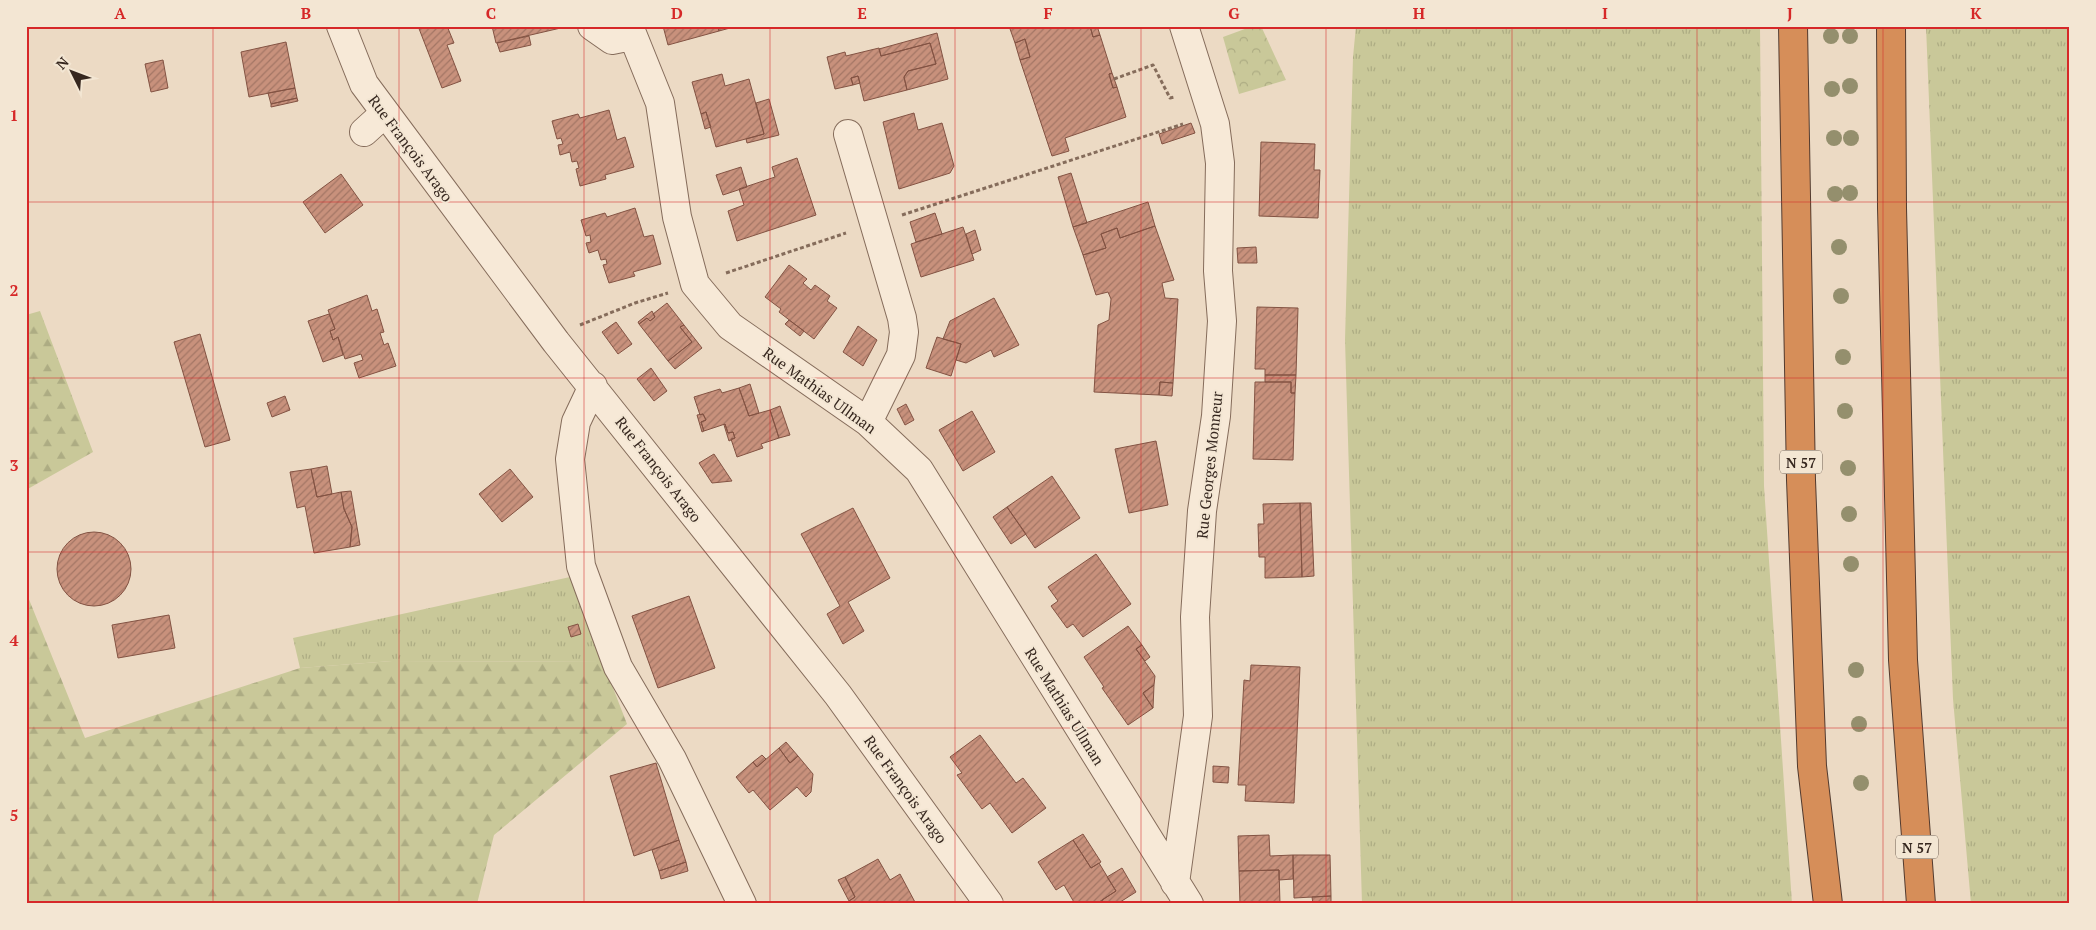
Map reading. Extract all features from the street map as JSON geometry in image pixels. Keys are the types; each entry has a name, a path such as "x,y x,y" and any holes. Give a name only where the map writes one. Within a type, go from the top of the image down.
{"highway":[{"name":"N 57","path":"1793,26 1801,480 1812,766 1828,904"},
{"name":"N 57","path":"1891,26 1892,208 1902,614 1912,791 1921,904"},
{"path":"1912,791 1936,904"}],"street":[{"name":"Rue François Arago","path":"341,26 364,84 385,113 556,342 838,695 989,904"},
{"path":"592,26 612,40 630,31"},
{"name":"Rue Georges Monneur","path":"1182,893 1198,716 1196,617 1202,511 1216,416 1222,321 1218,272 1220,163 1212,114 1184,26"},
{"name":"Rue Mathias Ullman","path":"630,31 660,103 677,217 695,284 730,326 868,422 919,470 1182,893"},
{"path":"364,132 385,113"},
{"path":"848,134 902,318 904,332 902,354 868,422"},
{"path":"593,386 576,422 570,459 580,566 618,667 672,759 742,904"}],"path":[{"path":"1114,79 1153,65 1170,98 1176,96 1175,88"},
{"path":"556,342 583,323 635,303 1212,114"}],"green space":[{"path":"1253,26 1261,26 1286,80 1239,94 1223,37"},
{"path":"1356,26 1760,26 1764,486 1792,904 1362,904 1345,340 1353,57"},
{"path":"1926,26 2070,26 2070,904 1971,904 1953,699"},
{"path":"40,311 93,452 26,490 26,315"},
{"path":"570,577 603,662 392,661 300,668 293,638"},
{"path":"26,592 85,738 300,668 392,661 603,662 627,724 494,835 477,904 26,904"}],"building":[{"path":"418,26 447,26 454,43 447,45 461,81 442,88"},
{"path":"492,26 564,26 565,27 496,43"},
{"path":"663,26 718,26 719,31 668,45"},
{"path":"718,26 729,26 730,28 719,31"},
{"path":"1009,26 1090,26 1093,37 1100,35 1112,73 1109,74 1113,88 1117,87 1126,117 1065,138 1069,151 1052,156 1020,60 1030,57 1025,39 1015,43"},
{"path":"1090,26 1097,26 1100,35 1093,37"},
{"path":"937,33 948,79 907,90 904,77 908,71 936,64 930,43 881,56 879,49"},
{"path":"529,36 531,45 500,52 497,43"},
{"path":"1025,39 1030,57 1020,60 1015,43"},
{"path":"286,42 295,88 249,97 241,52"},
{"path":"930,43 936,64 908,71 904,77 907,90 864,101 858,76 851,78 853,85 835,89 827,57 845,52 846,56 879,48 881,56"},
{"path":"163,60 168,88 151,92 145,64"},
{"path":"1112,73 1117,87 1113,88 1109,74"},
{"path":"722,74 725,86 749,79 764,134 716,147 706,112 701,114 692,82"},
{"path":"858,76 860,83 853,85 851,78"},
{"path":"295,88 297,98 271,104 268,93"},
{"path":"297,98 298,101 271,107 271,104"},
{"path":"769,99 779,135 747,143 746,139 764,134 756,103"},
{"path":"609,110 617,140 625,137 634,167 605,175 606,179 580,186 576,169 579,168 577,161 572,162 570,152 560,155 558,145 563,144 561,138 557,139 552,121 578,114 580,118"},
{"path":"706,112 711,127 705,129 701,114"},
{"path":"914,113 918,130 942,123 954,166 950,173 899,189 883,122"},
{"path":"1191,123 1195,133 1162,144 1159,134"},
{"path":"1261,142 1315,144 1314,170 1320,170 1318,218 1259,216"},
{"path":"797,158 816,215 737,241 728,211 744,205 739,189 775,177 772,167"},
{"path":"741,167 747,187 723,195 716,175"},
{"path":"1071,173 1087,223 1073,227 1058,177"},
{"path":"341,174 363,205 325,233 303,202"},
{"path":"1148,202 1155,226 1120,238 1117,228 1101,234 1106,248 1083,255 1073,227"},
{"path":"635,208 644,237 653,235 661,264 633,272 635,276 609,283 603,265 607,264 606,259 601,260 598,250 589,253 586,243 591,242 590,235 586,236 581,220 605,213 607,217"},
{"path":"935,213 942,234 916,242 910,222"},
{"path":"1155,226 1174,280 1162,283 1165,298 1178,299 1173,383 1160,382 1159,395 1094,392 1098,325 1109,320 1111,299 1108,292 1096,295 1083,255 1106,248 1101,234 1117,228 1120,238"},
{"path":"963,227 974,260 921,277 911,244"},
{"path":"975,230 981,250 972,254 966,234"},
{"path":"1256,247 1257,263 1238,263 1237,248"},
{"path":"789,265 807,279 803,283 811,290 815,285 830,296 827,301 837,308 814,339 779,312 781,309 765,297"},
{"path":"367,295 372,311 377,309 384,332 380,333 384,345 388,343 396,366 359,378 354,363 363,360 361,354 345,359 338,337 333,340 330,331 335,329 328,310"},
{"path":"994,298 1019,345 994,357 991,350 966,363 956,360 961,344 943,339 950,321"},
{"path":"667,303 684,325 680,327 692,342 668,361 639,324 647,318 650,321 655,317 653,314"},
{"path":"1257,307 1298,308 1296,375 1265,375 1265,369 1255,369"},
{"path":"652,311 655,317 650,321 647,318 639,324 638,322"},
{"path":"329,314 335,329 330,331 333,340 338,337 343,355 323,362 308,321"},
{"path":"789,320 804,331 800,336 785,324"},
{"path":"616,322 632,344 618,354 602,332"},
{"path":"684,325 702,348 675,369 668,361 692,342 680,327"},
{"path":"858,326 877,340 863,366 843,352"},
{"path":"200,334 230,440 205,447 174,342"},
{"path":"937,337 961,344 951,376 926,368"},
{"path":"651,368 667,391 654,401 637,379"},
{"path":"1265,375 1296,375 1295,393 1291,393 1291,382 1265,382"},
{"path":"1160,382 1173,383 1172,396 1159,395"},
{"path":"1255,382 1291,382 1291,393 1295,393 1293,460 1253,459"},
{"path":"750,384 759,413 749,416 739,388"},
{"path":"739,388 749,416 770,410 779,438 761,444 763,448 737,457 731,439 735,438 733,432 728,433 725,424 704,431 701,422 706,420 703,414 700,415 694,397 720,389 722,393"},
{"path":"285,396 290,410 272,417 267,403"},
{"path":"906,404 914,420 905,425 897,409"},
{"path":"780,406 790,435 779,438 770,410"},
{"path":"972,411 995,452 963,471 939,430"},
{"path":"703,414 706,420 701,422 704,431 702,432 697,415"},
{"path":"724,425 728,433 733,432 735,438 729,441"},
{"path":"1156,441 1168,505 1129,513 1115,449"},
{"path":"714,454 732,481 712,483 699,463"},
{"path":"327,466 332,494 317,497 311,469"},
{"path":"311,469 317,497 341,492 344,509 352,527 350,547 314,553 305,506 297,508 290,472"},
{"path":"510,469 533,497 502,522 479,494"},
{"path":"1052,476 1080,518 1035,548 1007,507"},
{"path":"351,491 360,545 350,547 352,527 344,509 341,492"},
{"path":"1300,503 1311,503 1314,576 1302,577"},
{"path":"1300,503 1302,577 1265,578 1265,557 1259,557 1258,524 1264,524 1263,504"},
{"path":"1007,507 1026,534 1011,544 993,517"},
{"path":"853,508 890,578 848,602 864,631 843,644 827,614 840,606 801,534"},
{"path":"87,532 101,532 115,538 125,548 131,562 131,576 125,590 115,600 101,606 87,606 73,600 63,590 57,576 57,562 63,548 73,538"},
{"path":"1096,554 1131,604 1083,637 1073,624 1067,628 1051,606 1058,601 1048,587"},
{"path":"689,596 715,668 658,688 632,616"},
{"path":"169,615 175,648 118,658 112,625"},
{"path":"578,624 581,634 571,637 568,627"},
{"path":"1128,626 1142,645 1136,649 1155,676 1154,685 1143,693 1153,708 1128,725 1102,688 1104,687 1084,657"},
{"path":"1142,645 1150,657 1145,661 1136,649"},
{"path":"1251,665 1300,667 1294,803 1245,801 1246,785 1238,785 1244,680 1250,681"},
{"path":"1154,685 1153,708 1143,693"},
{"path":"980,735 1016,783 1023,778 1046,808 1012,833 990,803 982,809 957,775 962,773 950,757"},
{"path":"786,742 798,756 790,763 779,748"},
{"path":"779,748 790,763 798,756 813,774 811,792 806,797 797,787 770,810 753,790 749,793 736,777 753,762 757,767"},
{"path":"762,755 766,759 757,767 753,762"},
{"path":"656,763 679,840 634,856 610,776"},
{"path":"1213,766 1229,767 1228,783 1213,782"},
{"path":"1083,834 1101,862 1091,868 1073,840"},
{"path":"1269,835 1270,856 1293,855 1293,879 1279,880 1279,870 1239,871 1238,836"},
{"path":"679,840 686,862 659,871 652,850"},
{"path":"1073,840 1091,868 1099,863 1116,891 1096,904 1075,904 1064,885 1056,890 1038,862"},
{"path":"1293,855 1330,855 1331,896 1294,898"},
{"path":"878,859 890,880 900,874 916,904 850,904 849,901 855,897 845,877"},
{"path":"686,862 688,871 661,879 659,871"},
{"path":"1122,868 1136,892 1117,904 1105,904 1102,900 1116,891 1107,877"},
{"path":"1279,870 1280,904 1240,904 1239,871"},
{"path":"845,877 855,897 849,901 838,880"},
{"path":"1331,896 1331,904 1313,904 1312,897"}]}
